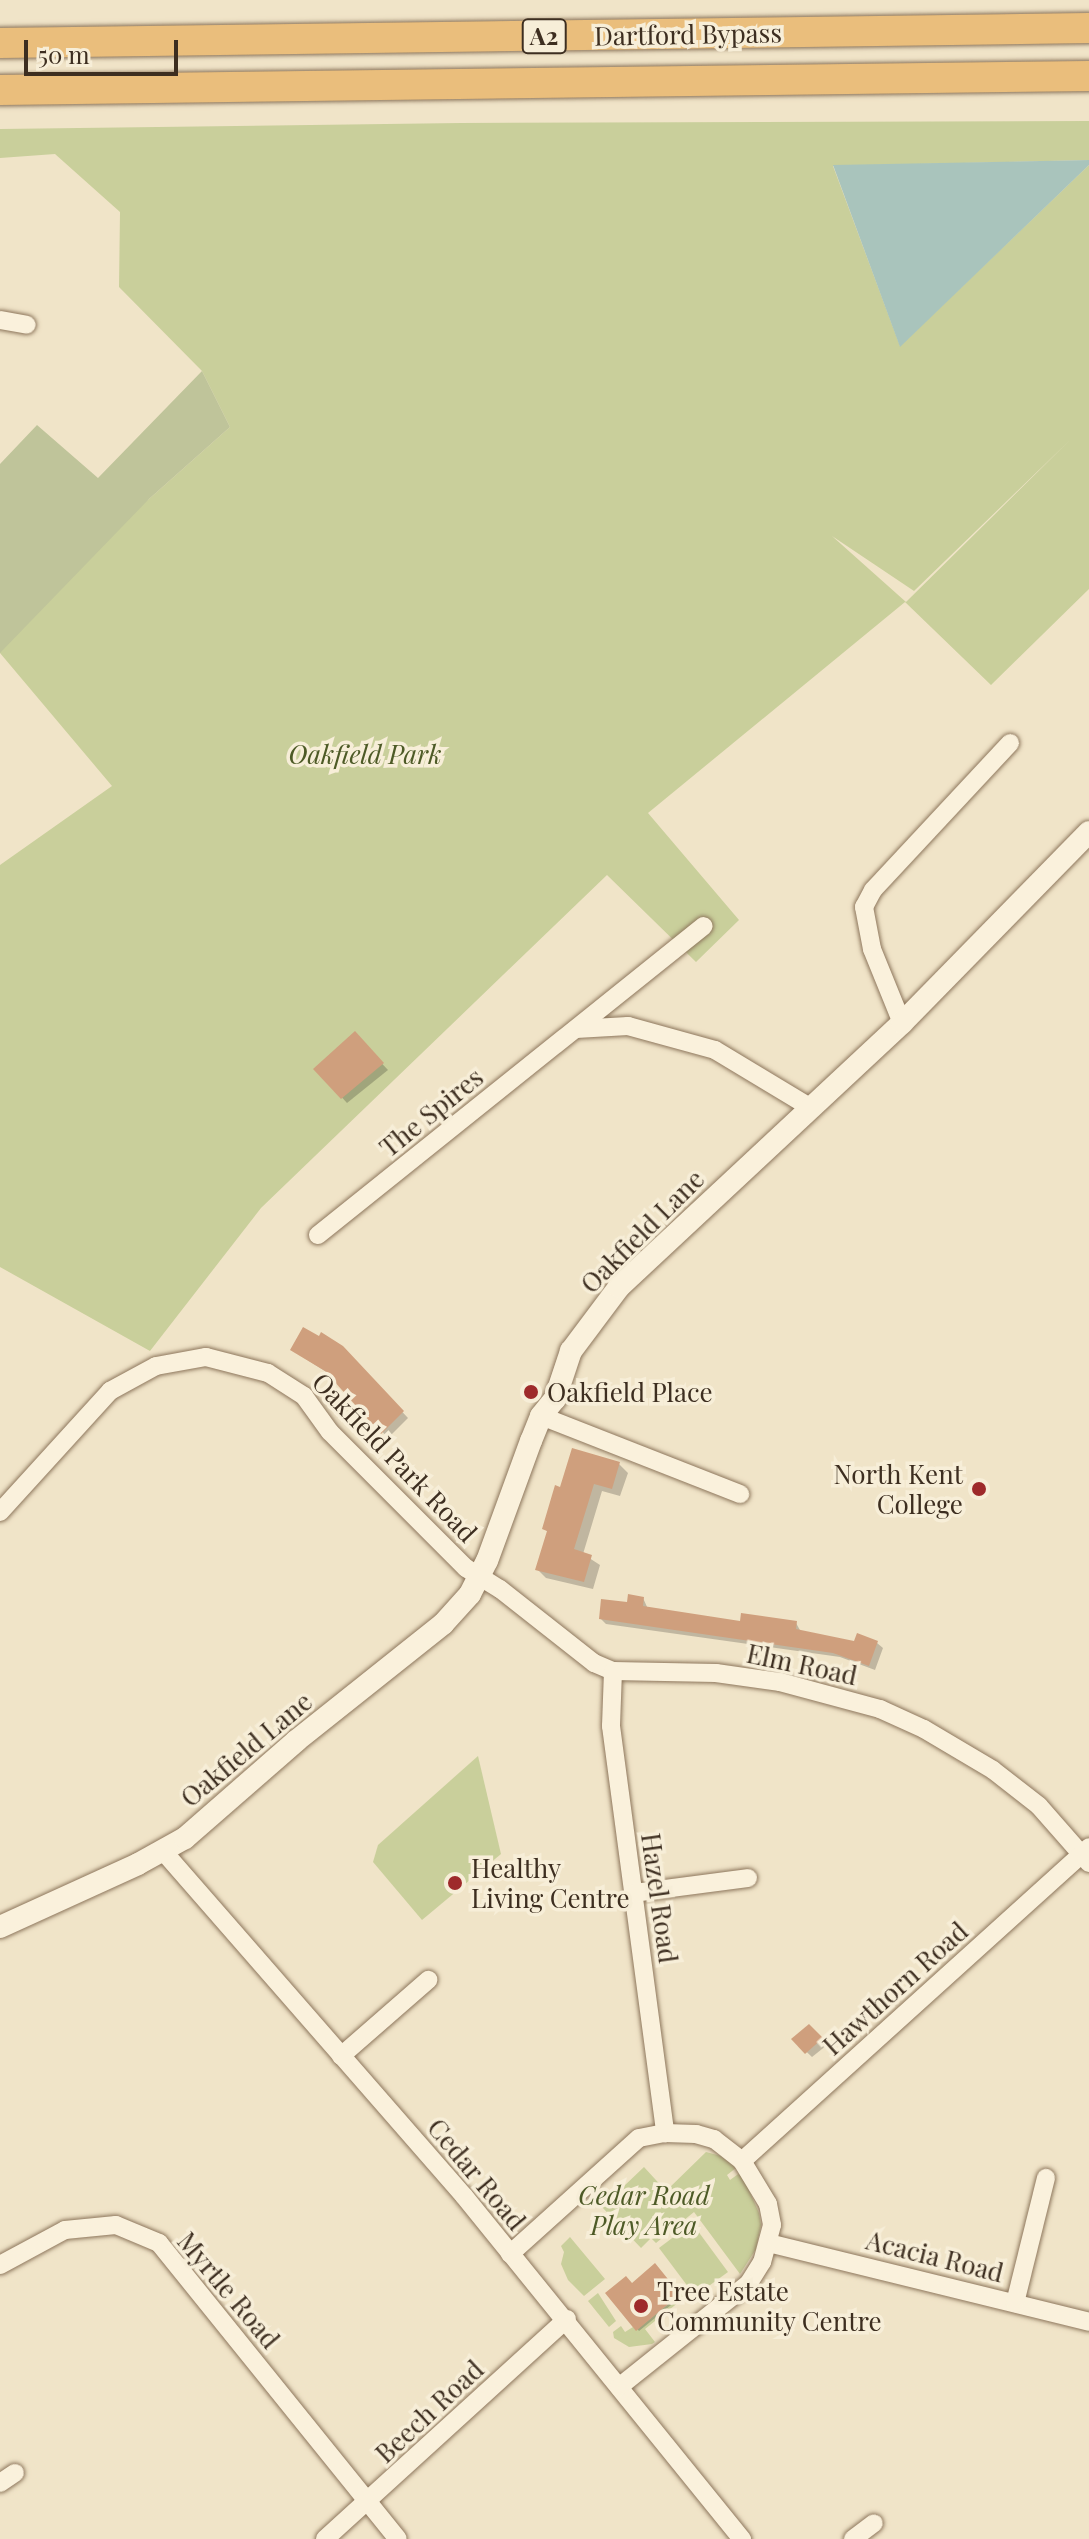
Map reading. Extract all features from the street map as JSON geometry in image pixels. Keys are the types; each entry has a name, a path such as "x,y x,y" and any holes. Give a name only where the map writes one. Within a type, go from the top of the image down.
{"highway":[{"name":"Dartford Bypass","path":"0,43 1089,28"},
{"name":"Dartford Bypass","path":"0,90 1089,76"}],"street":[{"path":"0,320 27,325"},
{"path":"902,1023 872,949 864,907 873,890 1010,743"},
{"name":"Oakfield Lane","path":"0,1927 163,1851 190,1834 296,1741 427,1638 466,1598 480,1576 541,1416 555,1399 571,1351 619,1287 902,1023 1089,832"},
{"name":"The Spires","path":"318,1235 704,926"},
{"path":"576,1029 628,1026 715,1050 811,1108"},
{"name":"Oakfield Park Road","path":"0,1512 110,1391 156,1366 206,1357 268,1373 304,1396 339,1442 455,1558 480,1576"},
{"path":"541,1416 740,1494"},
{"name":"Elm Road","path":"480,1576 584,1656 613,1671 744,1676 800,1686 880,1709 938,1736 993,1770 1032,1799 1087,1854"},
{"name":"Hazel Road","path":"613,1671 611,1726 665,2133"},
{"name":"Cedar Road","path":"163,1851 567,2319 742,2539"},
{"name":"Hawthorn Road","path":"742,2161 1087,1854"},
{"path":"634,1893 748,1878"},
{"path":"341,2056 428,1980"},
{"path":"510,2254 626,2146 639,2138 665,2133 696,2134 714,2139 742,2161 768,2204 772,2225 762,2262 748,2284 619,2387"},
{"path":"1015,2303 1046,2178"},
{"name":"Myrtle Road","path":"0,2265 65,2230 116,2225 159,2243 398,2539"},
{"name":"Acacia Road","path":"768,2243 1089,2322"},
{"name":"Beech Road","path":"325,2539 567,2319"},
{"path":"853,2539 874,2523"}],"green space":[{"name":"Oakfield Park","path":"1089,121 1089,160 833,166 900,346 1089,165 1089,589 991,685 905,602 648,813 739,920 696,962 607,875 261,1208 150,1351 0,1267 0,865 112,786 0,653 0,602 149,499 230,427 202,371 119,287 120,212 55,154 0,158 0,129 461,123","holes":["1070,440 906,602 832,536 914,591"]},
{"path":"202,371 230,427 149,499 0,653 0,464 37,425 98,478"},
{"path":"478,1756 501,1854 422,1920 373,1862 378,1845"},
{"name":"Cedar Road Play Area","path":"706,2152 721,2156 736,2168 727,2175 730,2180 741,2172 759,2213 761,2225 756,2249 740,2274 694,2212 656,2243 651,2238 641,2248 602,2207 644,2167 666,2191"},
{"path":"692,2223 728,2272 695,2296 659,2248"},
{"path":"570,2237 605,2279 584,2296 568,2280 561,2264 564,2252 561,2246"},
{"path":"686,2290 689,2294 645,2329 655,2342 652,2344 629,2347 614,2338 613,2332 621,2326 625,2332 633,2327 636,2330"},
{"path":"598,2293 616,2321 609,2327 588,2301"}],"water":[{"path":"1089,160 1089,165 900,347 833,165"}],"building":[{"path":"355,1031 384,1063 341,1099 313,1069"},
{"path":"303,1327 319,1336 321,1332 343,1346 404,1411 381,1434 325,1371 290,1350"},
{"path":"572,1448 620,1462 612,1489 594,1484 574,1549 592,1555 584,1582 535,1570 547,1531 542,1529 555,1485 560,1487"},
{"path":"628,1594 644,1597 643,1606 740,1621 741,1613 797,1621 796,1629 854,1641 857,1633 878,1641 869,1666 833,1653 599,1619 601,1599 627,1602"},
{"path":"809,2024 823,2038 805,2054 791,2039"},
{"name":"Tree Estate Community Centre","path":"655,2263 680,2294 636,2331 605,2293 626,2276 632,2283"}],"place":[{"name":"Oakfield Place","path":"531,1392"},
{"name":"North Kent College","path":"979,1489"},
{"name":"Healthy Living Centre","path":"455,1883"},
{"name":"Tree Estate Community Centre","path":"641,2306"}]}
